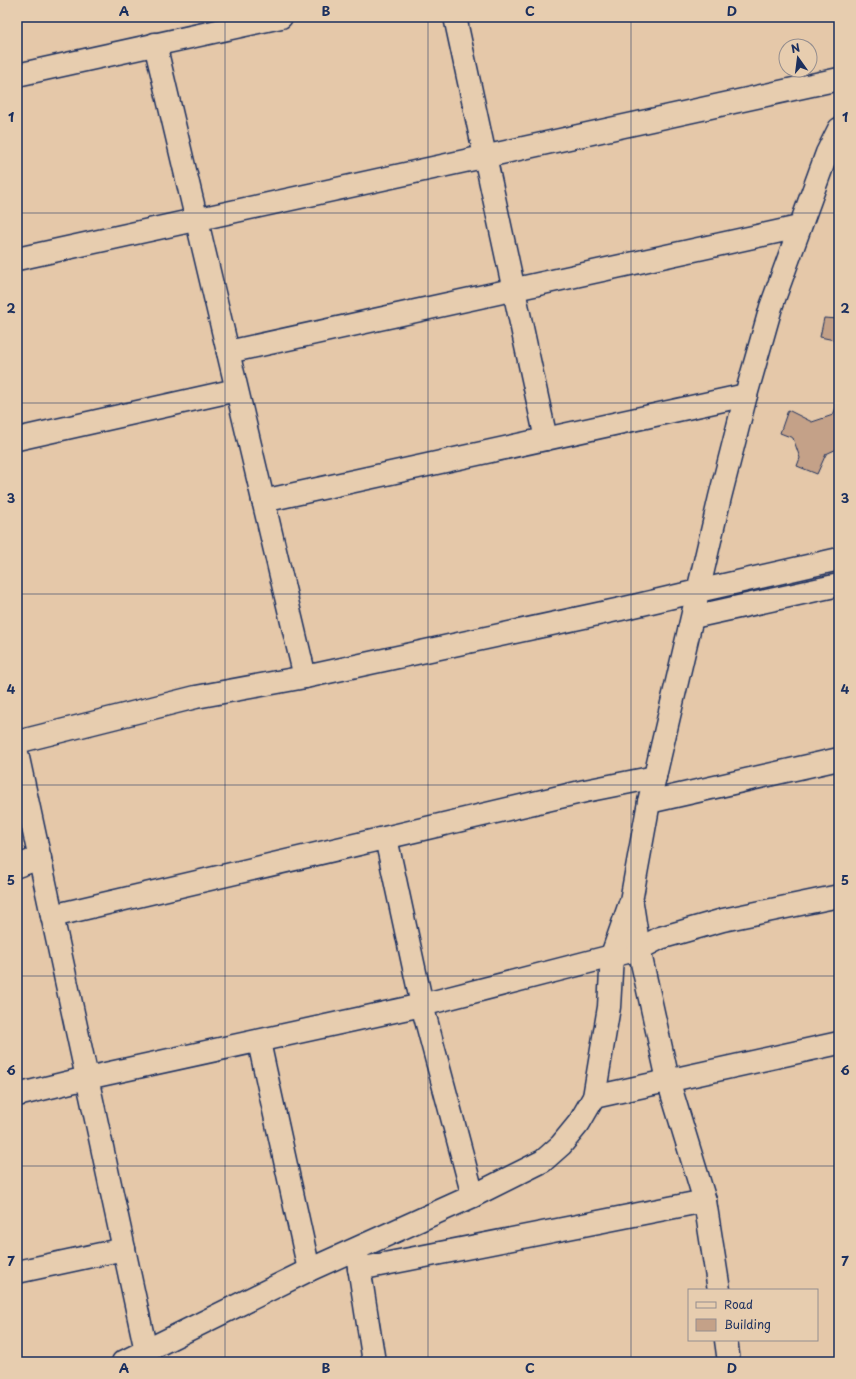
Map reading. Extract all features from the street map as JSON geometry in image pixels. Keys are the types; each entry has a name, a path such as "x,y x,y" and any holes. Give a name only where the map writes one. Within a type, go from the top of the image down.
{"street":[{"path":"17,75 281,17"},
{"path":"455,17 546,439"},
{"path":"155,44 304,677"},
{"path":"17,258 839,79"},
{"path":"358,1259 473,1196 543,1161 561,1146 579,1123 594,1097 609,1007 612,955 631,901 649,802 720,498 746,395 771,307 827,153 839,129"},
{"path":"228,352 799,227"},
{"path":"17,439 236,390"},
{"path":"263,501 746,395"},
{"path":"17,742 196,697 304,677 621,609 839,559"},
{"path":"693,617 839,585"},
{"path":"17,753 146,1351"},
{"path":"649,802 839,759"},
{"path":"52,916 585,791 655,777"},
{"path":"386,838 422,1005 473,1196"},
{"path":"17,866 40,858"},
{"path":"17,1095 87,1078 259,1042 422,1005 639,949 660,938 723,920 839,896"},
{"path":"631,901 639,949 668,1080 705,1201 718,1289"},
{"path":"259,1042 309,1270"},
{"path":"594,1097 839,1043"},
{"path":"123,1362 309,1270 358,1259 705,1201"},
{"path":"17,1272 124,1249"},
{"path":"358,1259 374,1362"},
{"path":"726,1341 729,1362"}],"building":[{"path":"824,318 839,319 839,341 820,337"},
{"path":"839,400 839,448 826,454 817,474 797,466 800,458 793,438 780,433 788,410 812,422 833,415"}]}
